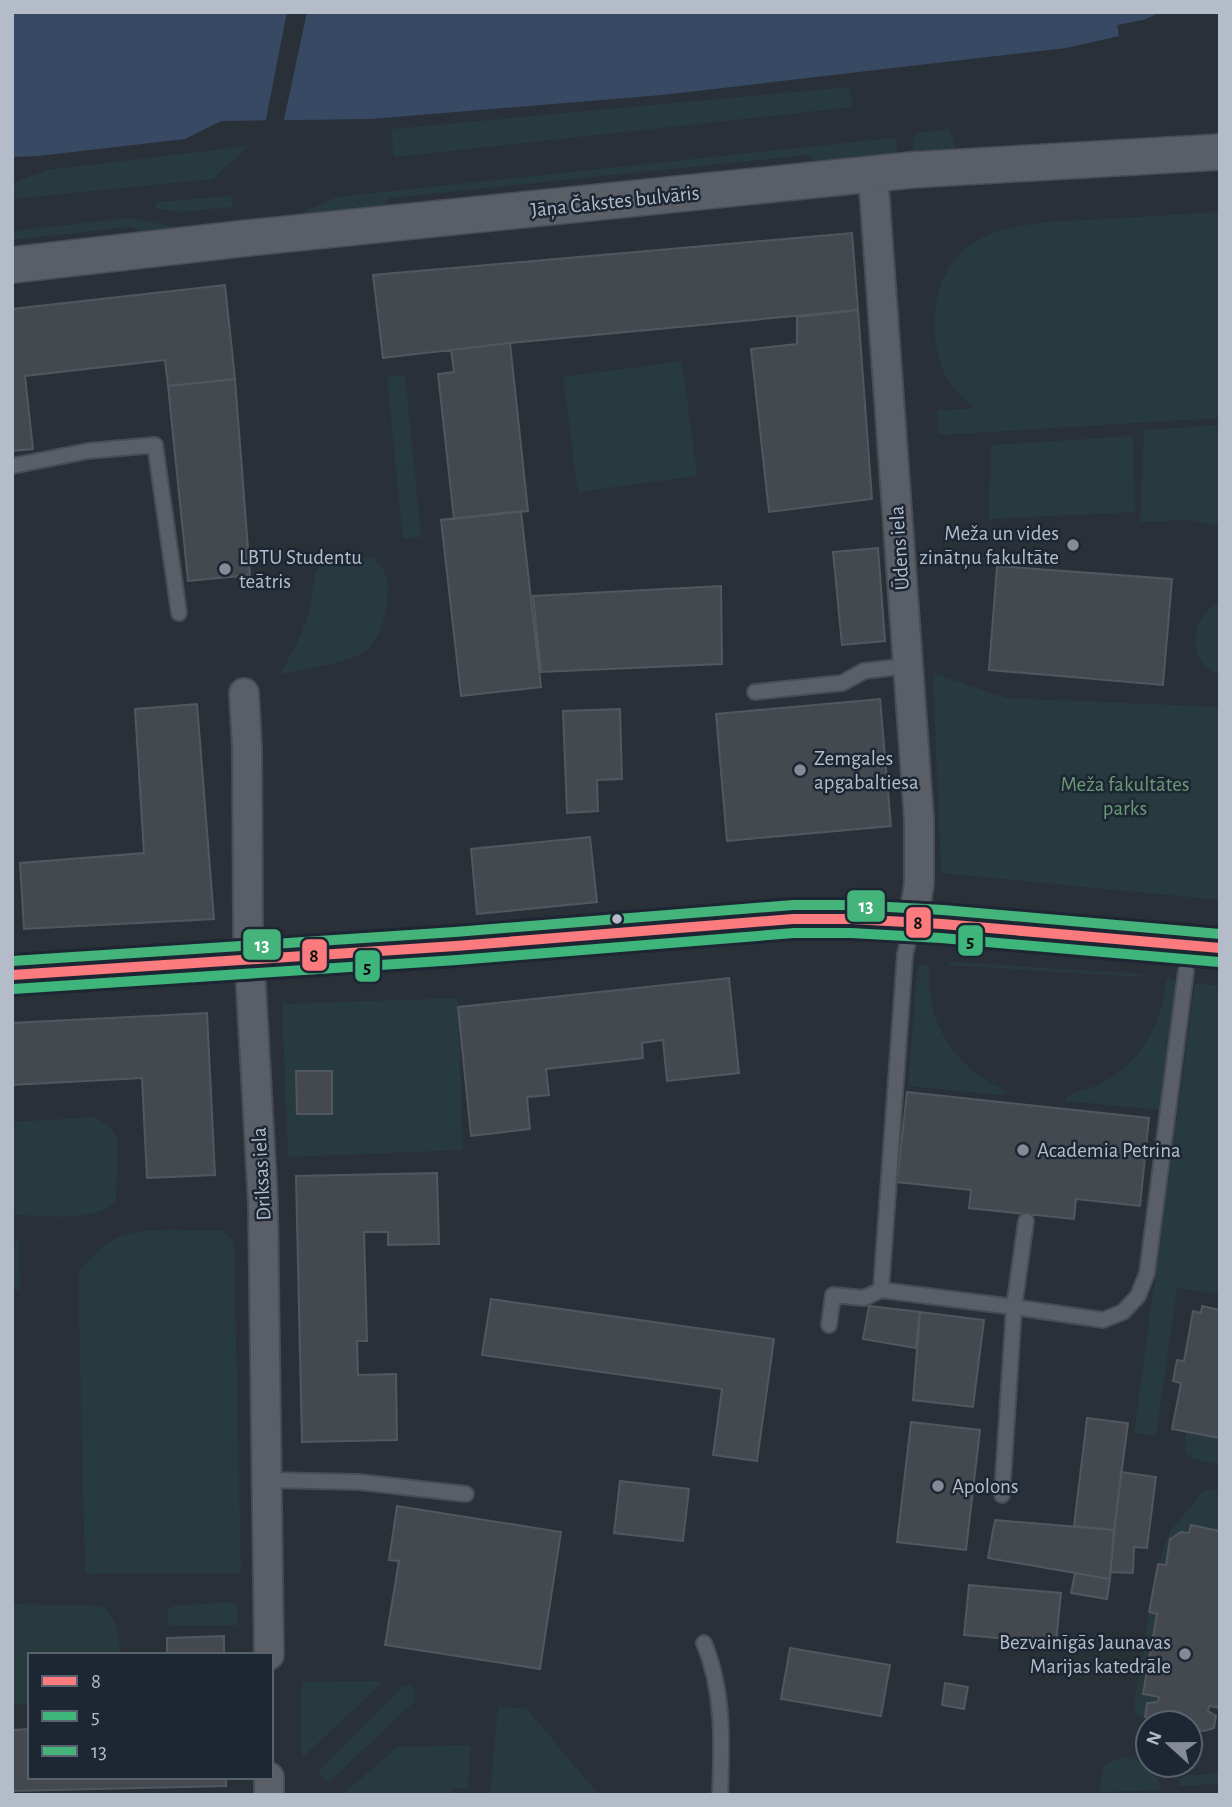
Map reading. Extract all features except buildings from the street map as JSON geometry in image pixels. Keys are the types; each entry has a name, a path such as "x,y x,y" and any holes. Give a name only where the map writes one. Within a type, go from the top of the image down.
{"main road":[{"path":"12,975 250,961 793,919 913,922 1220,948"}],"street":[{"name":"Jāņa Čakstes bulvāris","path":"12,265 873,174 1220,152"},
{"name":"Ūdens iela","path":"873,174 919,832 919,884 913,922"},
{"name":"Driksas iela","path":"244,693 250,961 263,1203 269,1653"}],"lane":[{"path":"12,466 89,451 155,445 179,613"},
{"path":"755,692 842,683 864,671 907,666"},
{"path":"881,1290 905,954 913,922"},
{"path":"830,1325 833,1296 864,1298 881,1290 1102,1320 1123,1312 1138,1296 1147,1273 1186,971"},
{"path":"1002,1495 1014,1307 1026,1221"},
{"path":"267,1480 359,1482 466,1494"},
{"path":"704,1643 718,1682 722,1744 720,1795"}],"green space":[{"path":"849,87 853,107 396,157 393,154 392,129"},
{"path":"949,129 957,152 914,155 913,139 917,133"},
{"path":"891,138 897,141 897,156 819,163 807,155 390,198 379,211 304,218 303,212 337,197"},
{"path":"248,146 213,179 12,199 12,183 47,170"},
{"path":"231,196 232,207 179,212 156,208 157,202"},
{"path":"1220,212 1220,418 938,435 937,411 975,408 952,386 941,366 934,321 943,280 956,258 975,242 997,232 1048,222"},
{"path":"128,218 177,227 177,233 141,235 137,229 129,227 12,240 12,231"},
{"path":"682,361 697,476 578,492 563,377"},
{"path":"405,375 421,537 403,539 387,377"},
{"path":"1220,425 1220,526 1189,520 1140,522 1144,430"},
{"path":"1133,436 1135,512 989,519 991,445"},
{"path":"373,557 385,574 388,590 381,627 371,646 355,657 342,661 280,674 303,628 319,566 333,560"},
{"path":"1220,602 1220,675 1208,669 1201,660 1195,639 1202,618"},
{"name":"Meža fakultātes parks","path":"933,673 1007,698 1220,707 1220,900 941,873"},
{"path":"950,962 1142,974 1142,977 949,965"},
{"path":"920,965 930,966 929,982 934,1013 955,1053 981,1077 1006,1093 1001,1095 908,1086"},
{"path":"1166,978 1176,980 1161,1110 1066,1101 1065,1098 1069,1095 1096,1086 1114,1076 1138,1054 1161,1010"},
{"path":"1195,983 1220,986 1220,1294 1177,1288 1156,1436 1134,1433"},
{"path":"458,998 463,1150 288,1157 282,1004"},
{"path":"95,1117 109,1126 118,1139 116,1201 95,1213 81,1216 12,1215 12,1122"},
{"path":"160,1230 223,1231 234,1241 241,1573 85,1574 78,1273 104,1246 124,1235"},
{"path":"19,1241 20,1290 12,1289 12,1242"},
{"path":"1186,1431 1220,1438 1220,1465 1191,1458 1185,1452"},
{"path":"1204,1490 1220,1490 1220,1531 1191,1526 1189,1533 1181,1532 1170,1539 1166,1565 1158,1564 1170,1531"},
{"path":"230,1602 237,1606 238,1625 168,1626 167,1610 174,1606"},
{"path":"12,1604 103,1606 117,1628 120,1653 28,1653 28,1704 12,1704"},
{"path":"1149,1612 1157,1614 1143,1694 1159,1697 1158,1702 1147,1703 1146,1709 1136,1709 1134,1703"},
{"path":"384,1681 302,1758 302,1682"},
{"path":"403,1686 411,1686 414,1689 415,1701 328,1783 318,1772"},
{"path":"498,1707 526,1708 599,1795 490,1795"},
{"path":"470,1745 468,1788 452,1789 451,1795 342,1795 397,1747"},
{"path":"1124,1757 1134,1760 1134,1779 1158,1779 1160,1790 1101,1792 1099,1788 1104,1765"},
{"path":"1220,1773 1220,1784 1179,1786 1180,1779 1204,1779 1204,1774"}],"water":[{"path":"12,12 1161,12 1143,20 1117,25 1119,36 1066,48 662,95 371,119 221,121 185,139 12,157"}],"pier":[{"path":"287,12 307,12 283,124 265,124"}],"transit line":[{"name":"13","path":"12,961 455,932 793,905 943,910 1220,934"},
{"name":"8","path":"12,975 456,946 793,919 942,924 1220,948"},
{"name":"5","path":"13,989 457,960 794,933 941,938 1219,962"}],"place":[{"name":"Meža un vides zinātņu fakultāte","path":"1073,545"},
{"name":"LBTU Studentu teātris","path":"225,569"},
{"name":"Zemgales apgabaltiesa","path":"800,770"},
{"name":"Academia Petrina","path":"1023,1150"},
{"name":"Apolons","path":"938,1486"},
{"name":"Bezvainīgās Jaunavas Marijas katedrāle","path":"1185,1654"}]}
